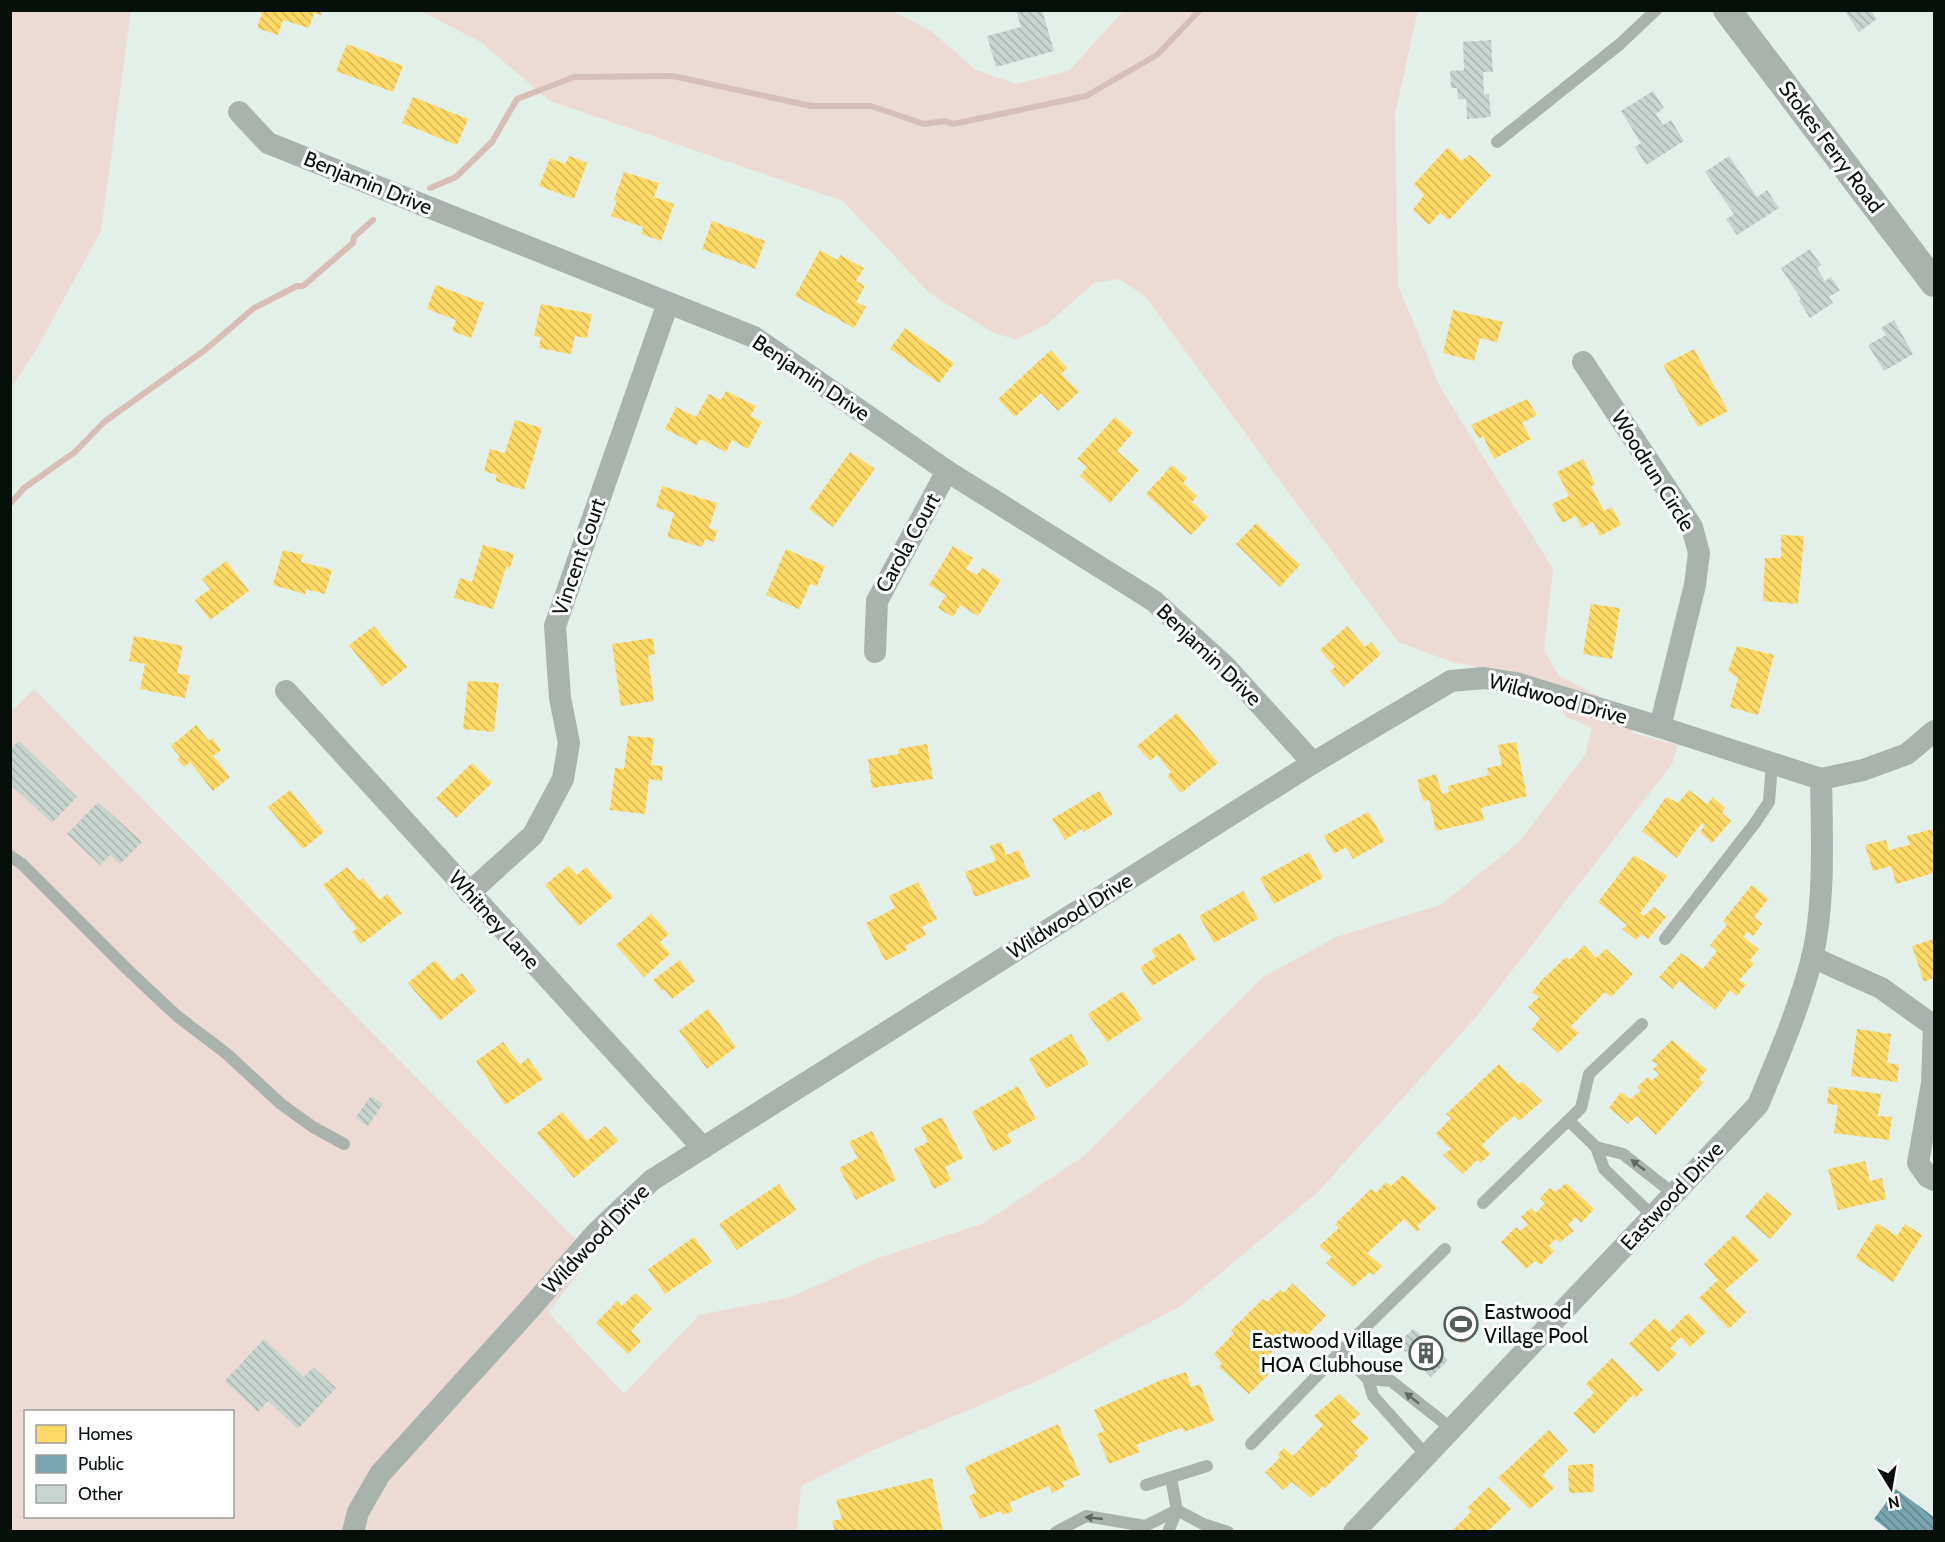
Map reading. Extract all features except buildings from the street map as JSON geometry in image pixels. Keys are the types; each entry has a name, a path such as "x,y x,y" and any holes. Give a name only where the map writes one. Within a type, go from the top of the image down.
{"street":[{"name":"Stokes Ferry Road","path":"1727,10 1935,283"},
{"name":"Benjamin Drive","path":"239,112 268,143 754,337 947,471 1154,601 1225,666 1313,763"},
{"name":"Vincent Court","path":"469,893 533,835 563,779 569,743 560,698 555,626 668,303"},
{"name":"Woodrun Circle","path":"1583,362 1692,527 1699,553 1695,585 1660,727"},
{"name":"Carola Court","path":"875,652 876,601 947,471"},
{"name":"Wildwood Drive","path":"353,1532 358,1512 380,1474 596,1233 652,1180 1313,763 1451,681 1484,678 1516,683 1821,779"},
{"name":"Whitney Lane","path":"286,691 702,1148"},
{"path":"1821,779 1863,770 1907,754 1935,731"},
{"name":"Eastwood Drive","path":"1354,1532 1758,1105 1791,1027 1812,957 1819,902 1822,836 1821,779"},
{"path":"1812,957 1881,988 1934,1026 1932,1083 1918,1163 1928,1177 1935,1180"}],"lane":[{"path":"1497,142 1620,44 1656,10"},
{"path":"1665,939 1769,802 1772,763"},
{"path":"10,856 22,864 177,1016 227,1054 281,1104 313,1127 344,1144"},
{"path":"1483,1203 1581,1108 1589,1074 1642,1024"},
{"path":"1569,1121 1596,1147 1604,1169 1653,1216"},
{"path":"1596,1147 1623,1154 1674,1194"},
{"path":"1251,1444 1445,1249"},
{"path":"1340,1352 1368,1379 1373,1396 1426,1455"},
{"path":"1368,1379 1391,1381 1452,1429"},
{"path":"1146,1485 1207,1466"},
{"path":"1168,1532 1177,1510 1171,1478"},
{"path":"1056,1532 1086,1516 1145,1526 1177,1510"},
{"path":"1177,1510 1203,1524 1228,1532"}],"shaded area":[{"path":"11,10 131,11 101,231 36,350 11,388"},
{"path":"1418,10 1395,114 1398,285 1440,387 1553,569 1544,650 1558,675 1604,699 1638,709 1632,733 1678,745 1672,764 1476,1017 1317,1193 1181,1306 1044,1378 871,1451 801,1486 797,1531 11,1532 10,713 34,689 592,1256 548,1312 624,1394 699,1315 791,1297 875,1259 984,1223 1085,1155 1263,977 1336,937 1440,905 1519,842 1585,755 1592,728 1566,717 1547,681 1452,662 1398,642 1145,296 1119,279 1094,283 1047,324 1016,340 992,332 929,293 843,201 550,101 482,43 421,11 892,11 931,31 976,70 1016,84 1069,71 1123,11"}],"water":[{"name":"Eastwood Village Pool","path":"1460,1308 1467,1316 1472,1329 1466,1343 1457,1341 1454,1337 1448,1314 1453,1309"}],"waterway":[{"path":"430,188 456,177 492,142 517,99 574,77 673,76 811,106 871,106 924,124 945,121 953,124 1086,96 1157,55 1200,10"},
{"path":"10,504 24,488 75,452 104,422 205,350 254,308 297,286 303,286 353,243 354,237 373,220"}],"place":[{"name":"Eastwood Village Pool","path":"1461,1324"},
{"name":"Eastwood Village HOA Clubhouse","path":"1426,1353"}]}
